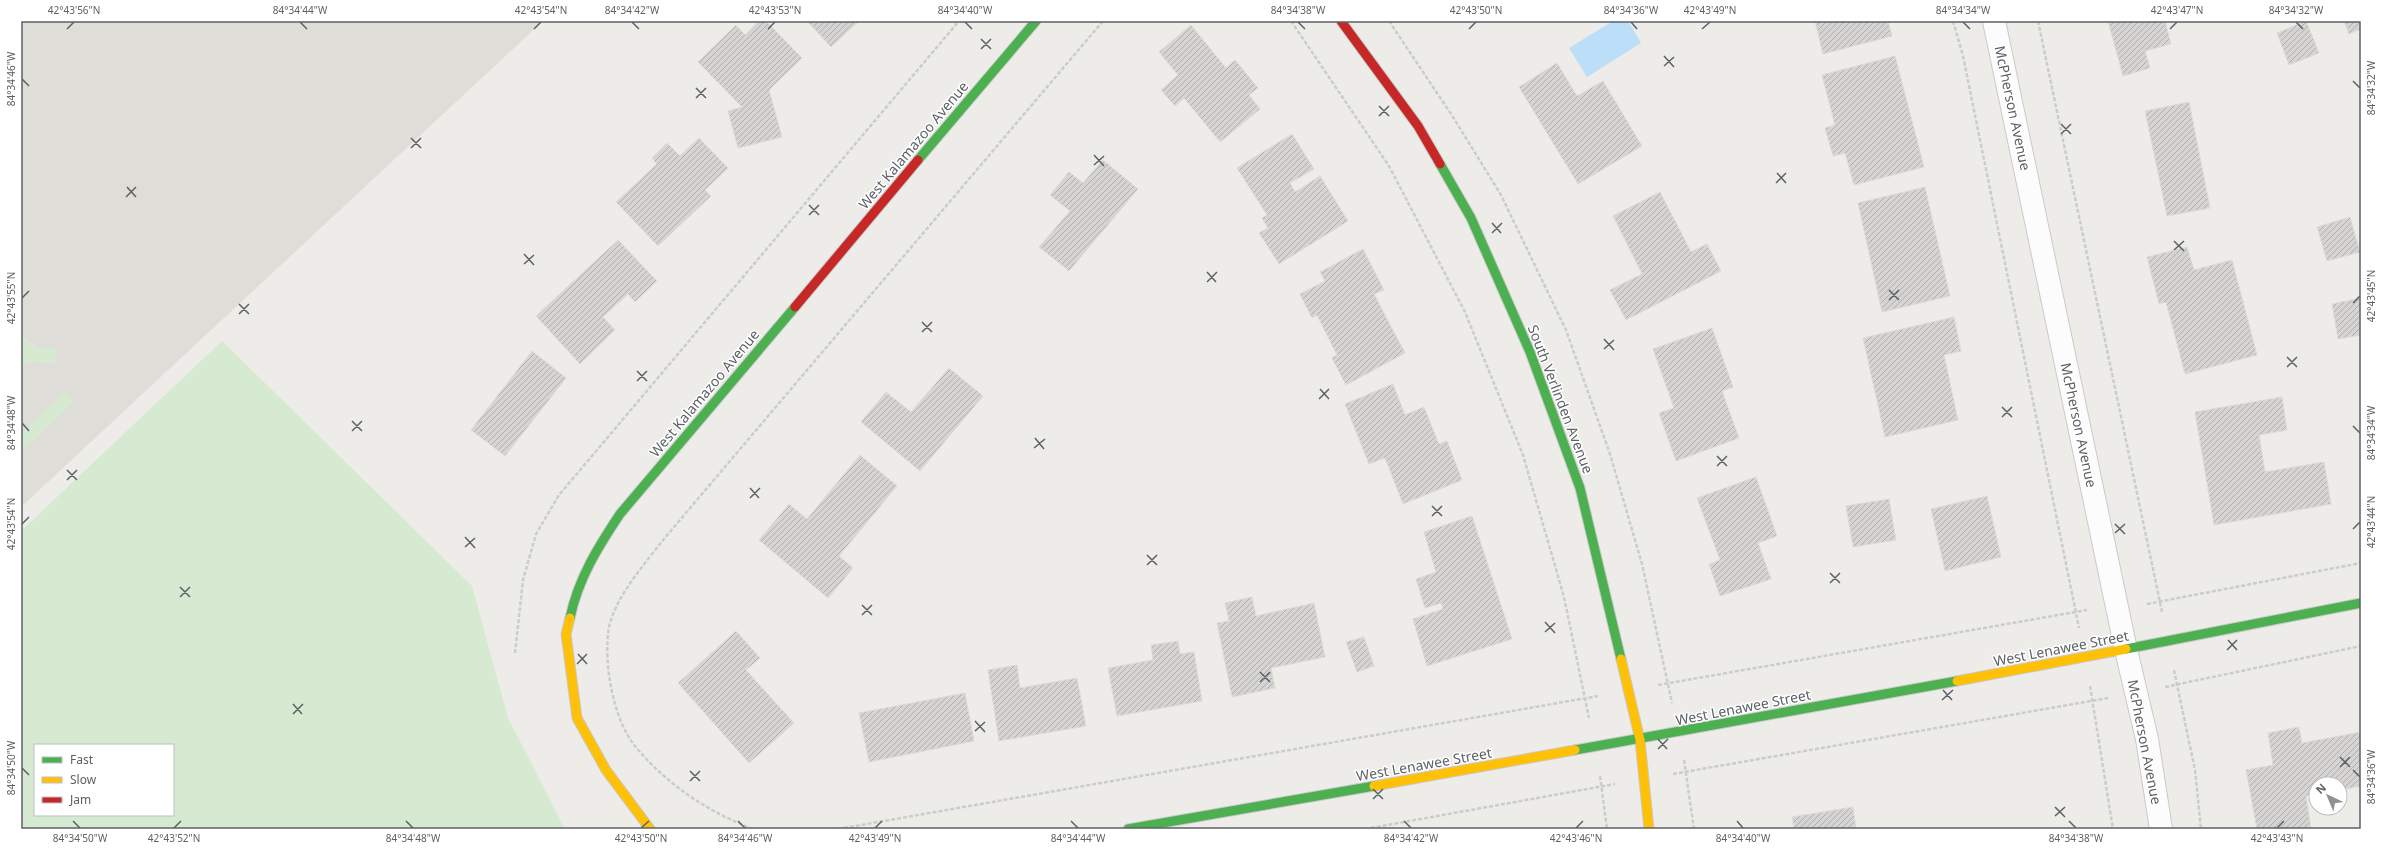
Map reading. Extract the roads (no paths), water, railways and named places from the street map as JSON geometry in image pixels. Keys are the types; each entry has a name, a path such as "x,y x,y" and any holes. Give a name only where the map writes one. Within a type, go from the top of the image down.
{"street":[{"name":"West Kalamazoo Avenue","path":"650,829 606,770 577,718 566,634 578,587 597,548 620,514 1036,21"},
{"name":"South Verlinden Avenue","path":"1340,21 1418,126 1471,218 1530,352 1580,488 1640,740 1649,829"},
{"name":"McPherson Avenue","path":"1994,21 2126,650 2147,739 2161,829"},
{"name":"West Lenawee Street","path":"1128,829 1640,740 2085,658 2361,603"}],"water":[{"path":"1613,21 1628,21 1641,43 1587,77 1569,48"}]}
